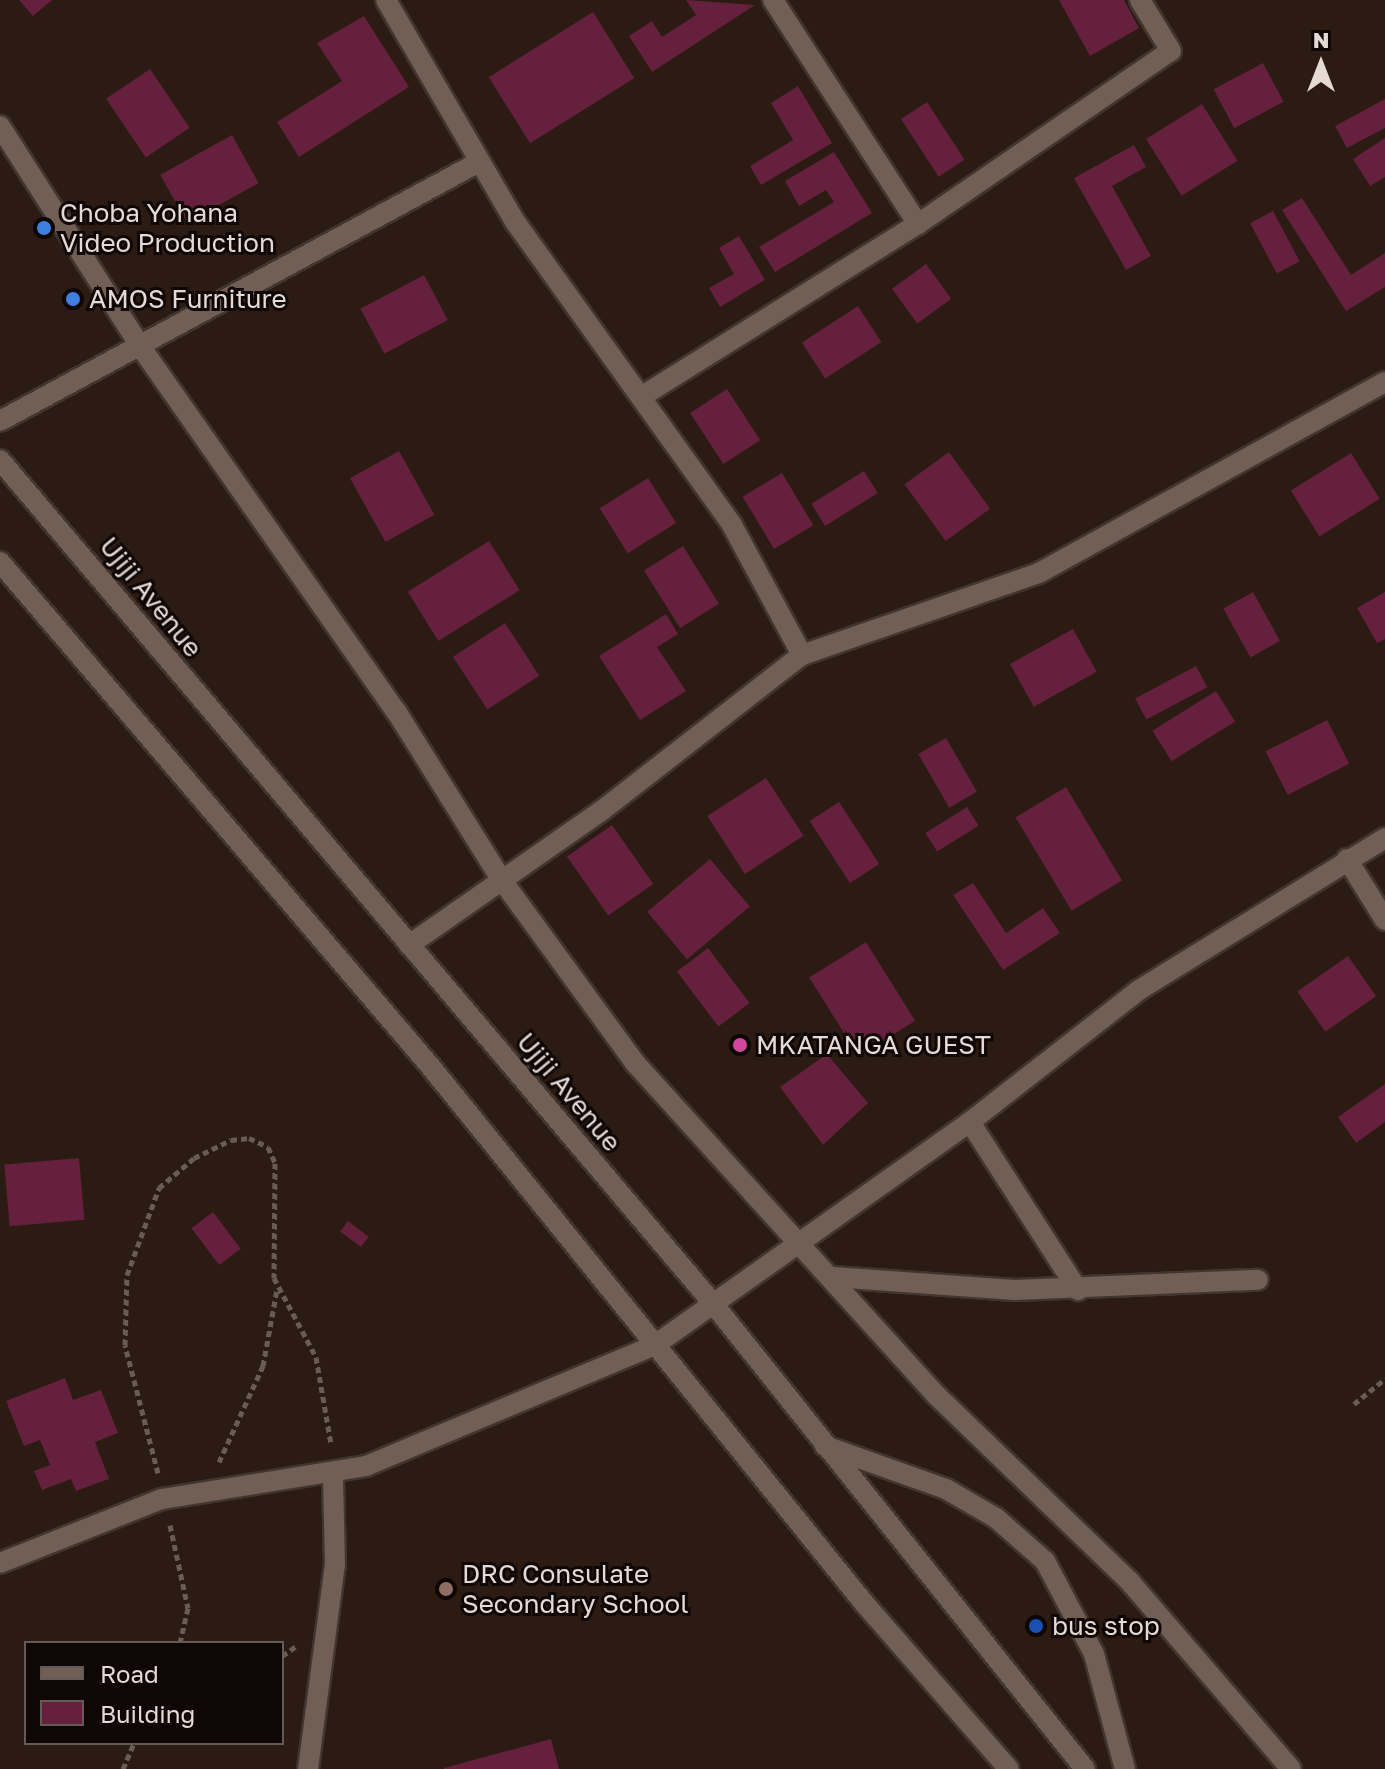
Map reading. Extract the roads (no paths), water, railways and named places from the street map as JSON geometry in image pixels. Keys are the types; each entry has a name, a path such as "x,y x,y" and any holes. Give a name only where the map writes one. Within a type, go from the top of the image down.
{"street":[{"path":"386,0 479,162 732,525 802,655"},
{"path":"773,0 918,224"},
{"path":"644,395 918,224 1171,51 1140,0"},
{"path":"0,126 140,346 396,711 501,879 635,1063 801,1239 937,1396 1131,1583 1291,1769"},
{"path":"0,421 479,162"},
{"path":"409,945 802,655 1039,573 1385,382"},
{"name":"Ujiji Avenue","path":"0,460 711,1301 1085,1769"},
{"path":"0,562 431,1067 655,1345 1009,1769"},
{"path":"0,1563 162,1499 210,1490 333,1477 655,1345 711,1301 970,1122 1139,990 1385,838"},
{"path":"1347,859 1385,920"},
{"path":"970,1122 1078,1290"},
{"path":"833,1277 1078,1290 1258,1280"},
{"path":"825,1446 946,1489 996,1518 1045,1561 1094,1654 1125,1769"},
{"path":"308,1769 335,1565 333,1477"}],"place":[{"name":"Choba Yohana Video Production","path":"44,228"},
{"name":"AMOS Furniture","path":"73,299"},
{"name":"MKATANGA GUEST","path":"740,1045"},
{"name":"DRC Consulate Secondary School","path":"446,1589"},
{"name":"bus stop","path":"1036,1626"}]}
